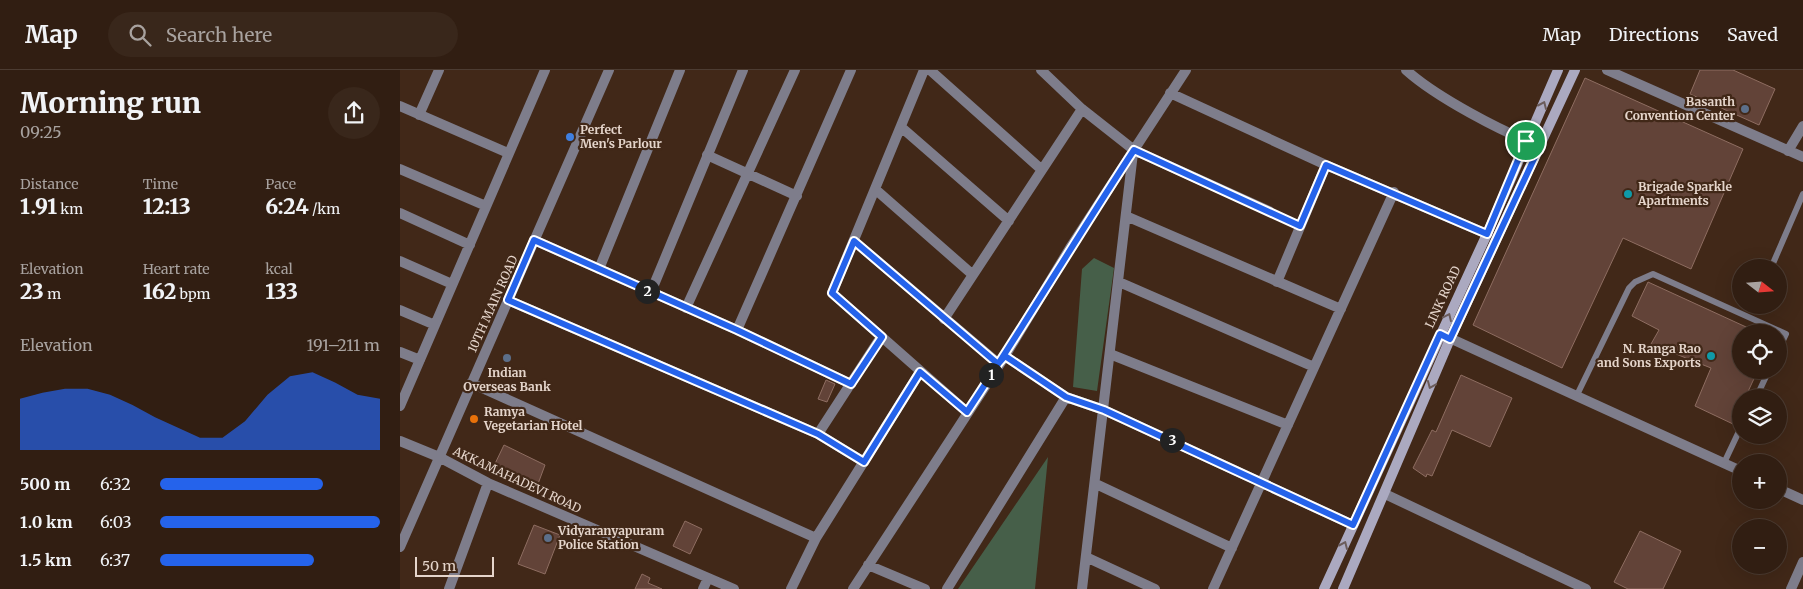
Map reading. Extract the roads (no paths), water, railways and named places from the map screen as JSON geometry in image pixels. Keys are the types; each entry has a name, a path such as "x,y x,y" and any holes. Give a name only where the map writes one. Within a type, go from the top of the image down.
{"main road":[{"name":"LINK ROAD","path":"1324,589 1487,234 1558,70"},
{"path":"1343,589 1450,339 1575,70"}],"street":[{"path":"400,406 545,70"},
{"name":"10TH MAIN ROAD","path":"400,547 404,527 439,457 609,70"},
{"path":"599,269 680,70"},
{"path":"651,292 743,70"},
{"path":"686,308 795,70"},
{"path":"737,330 851,70"},
{"path":"924,70 832,293 967,412"},
{"path":"930,70 1042,170"},
{"path":"1041,70 1082,109 1134,150 1269,211"},
{"path":"853,589 1002,360 1070,248 1186,70"},
{"path":"1406,70 1452,102 1526,141 1540,146"},
{"path":"1607,70 1803,158"},
{"path":"419,114 437,71"},
{"path":"1170,93 1326,165 1394,192 1487,234"},
{"path":"400,106 508,153"},
{"path":"944,319 1082,109"},
{"path":"1788,151 1803,126"},
{"path":"901,127 1009,221"},
{"path":"1082,589 1096,484 1134,150"},
{"path":"707,155 797,196"},
{"path":"1277,282 1326,165"},
{"path":"400,170 486,206"},
{"path":"875,189 973,275"},
{"path":"1213,589 1394,192"},
{"path":"400,213 470,245"},
{"path":"1126,216 1341,309"},
{"path":"534,240 737,330 851,384"},
{"path":"854,241 944,319 1002,360 1066,397 1104,410 1262,481 1353,525"},
{"path":"400,261 452,284"},
{"path":"1119,282 1314,367"},
{"path":"508,300 818,434 864,462"},
{"path":"400,310 435,325"},
{"path":"1440,334 1732,467"},
{"path":"818,434 882,337"},
{"path":"400,352 420,360"},
{"path":"1110,354 1288,426"},
{"path":"791,589 816,538 920,372"},
{"path":"472,383 816,538"},
{"path":"947,589 1066,397"},
{"name":"AKKAMAHADEVI ROAD","path":"400,441 439,457 488,483 734,589"},
{"path":"449,589 488,483"},
{"path":"1096,484 1232,548"},
{"path":"1787,492 1803,500"},
{"path":"1384,494 1586,589"},
{"path":"1086,557 1155,589"},
{"path":"1791,589 1803,562"},
{"path":"868,565 926,589"},
{"path":"703,589 708,578"}],"lane":[{"path":"1775,259 1803,194"},
{"path":"1576,396 1629,288 1635,282 1653,274 1764,324"},
{"path":"1724,463 1733,444"}],"place":[{"name":"Basanth Convention Center","path":"1745,109"},
{"name":"Perfect Men's Parlour","path":"570,137"},
{"name":"Brigade Sparkle Apartments","path":"1628,194"},
{"name":"N. Ranga Rao and Sons Exports","path":"1711,356"},
{"name":"Indian Overseas Bank","path":"507,358"},
{"name":"Ramya Vegetarian Hotel","path":"474,419"},
{"name":"Vidyaranyapuram Police Station","path":"548,538"}]}
